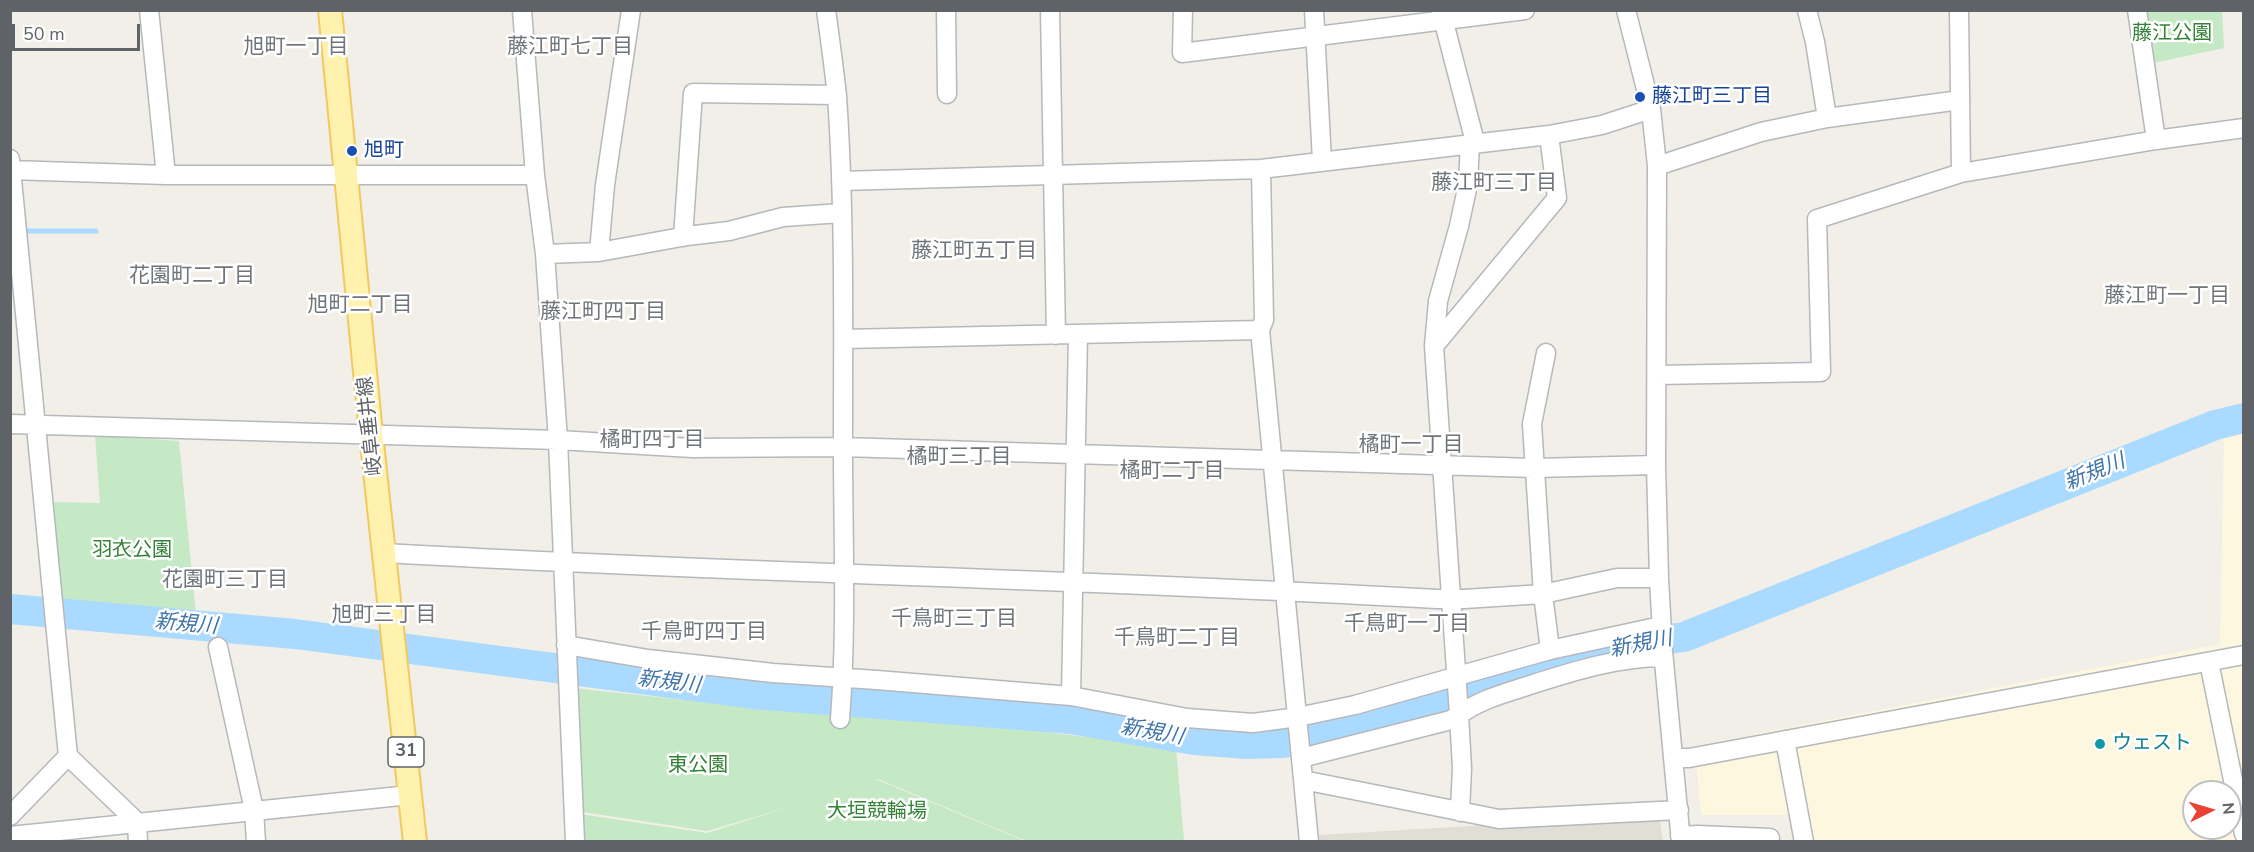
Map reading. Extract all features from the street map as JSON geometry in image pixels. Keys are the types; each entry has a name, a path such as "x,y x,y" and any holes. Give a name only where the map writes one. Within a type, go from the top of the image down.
{"main road":[{"name":"岐阜垂井線","path":"330,10 371,434 415,842"}],"street":[{"path":"149,10 166,175"},
{"path":"522,10 535,175 545,254 558,440 575,842"},
{"path":"599,252 605,184 631,10"},
{"path":"826,10 837,95 841,181 845,574 840,719"},
{"path":"946,10 947,94"},
{"path":"1050,10 1056,335"},
{"path":"1182,10 1182,53 1316,36 1443,16 1525,10"},
{"path":"1314,10 1322,161"},
{"path":"1626,10 1651,109 1657,166 1656,465 1659,578 1663,654 1681,839 1698,835 1770,838"},
{"path":"1807,10 1815,42 1827,118"},
{"path":"1959,10 1961,173"},
{"path":"2137,10 2156,140"},
{"path":"1443,16 1472,143 1468,184 1460,226 1438,301 1434,346 1462,768 1460,812"},
{"path":"682,237 693,93 837,95"},
{"path":"1657,166 1761,132 1827,118 1960,100"},
{"path":"841,181 1261,169 1549,135 1602,125 1651,109"},
{"path":"1657,375 1821,372 1817,219 1961,173 2156,140 2244,128"},
{"path":"1434,346 1557,198 1549,135"},
{"path":"138,842 136,822 68,756 11,166 166,175 535,175"},
{"path":"1261,169 1264,320 1260,330 1309,842"},
{"path":"545,254 599,252 729,231 783,217 841,213"},
{"path":"844,339 1260,330"},
{"path":"1071,696 1078,334"},
{"path":"1546,353 1532,424 1550,650"},
{"path":"10,424 558,440 692,448 843,447 1534,468 1656,465"},
{"path":"384,553 562,563 1450,599 1544,594 1617,578 1659,578"},
{"path":"567,649 828,678 843,682 1071,696 1187,718 1253,723 1298,720 1456,681 1550,650 1661,628"},
{"path":"218,647 254,810 256,842"},
{"path":"1301,756 1451,720 1458,713 1487,699 1572,671 1663,654"},
{"path":"1674,758 1689,758 2244,655"},
{"path":"2209,662 2244,834"},
{"path":"1785,740 1804,842"},
{"path":"10,816 68,756"},
{"path":"1304,782 1498,819 1679,810"},
{"path":"10,836 410,795"}],"shaded area":[{"path":"2243,430 2243,841 1795,841 1791,815 1701,815 1695,746 2220,644 2224,434"},
{"path":"1659,815 1663,841 1320,842 1319,835"}],"green space":[{"name":"藤江公園","path":"2144,11 2222,11 2224,48 2153,63"},
{"name":"羽衣公園","path":"95,435 179,441 196,615 61,600 51,502 100,503"},
{"name":"東公園","path":"573,688 722,704 909,717 1176,747 1184,841 1026,841 878,779 872,781 878,780 1024,841 575,841 573,813 707,833 793,806 707,831 576,811"}],"waterway":[{"path":"20,231 96,231"},
{"name":"新規川","path":"10,609 295,634 753,694 1070,719 1194,740 1246,744 1283,743 1378,723 1581,657 1638,643 1684,637 2215,425 2244,418"}],"place":[{"name":"藤江町三丁目","path":"1640,97"},
{"name":"旭町","path":"352,151"},
{"name":"ウェスト","path":"2100,744"}],"district":[{"name":"旭町一丁目","path":"296,48"},
{"name":"藤江町七丁目","path":"570,48"},
{"name":"藤江町三丁目","path":"1494,184"},
{"name":"藤江町五丁目","path":"974,252"},
{"name":"花園町二丁目","path":"192,277"},
{"name":"藤江町一丁目","path":"2167,297"},
{"name":"旭町二丁目","path":"360,306"},
{"name":"藤江町四丁目","path":"603,313"},
{"name":"橘町四丁目","path":"652,441"},
{"name":"橘町一丁目","path":"1411,446"},
{"name":"橘町三丁目","path":"959,458"},
{"name":"橘町二丁目","path":"1172,472"},
{"name":"花園町三丁目","path":"225,581"},
{"name":"旭町三丁目","path":"384,616"},
{"name":"千鳥町三丁目","path":"954,620"},
{"name":"千鳥町一丁目","path":"1407,625"},
{"name":"千鳥町四丁目","path":"704,633"},
{"name":"千鳥町二丁目","path":"1177,639"}],"park label":[{"name":"大垣競輪場","path":"877,812"}]}
